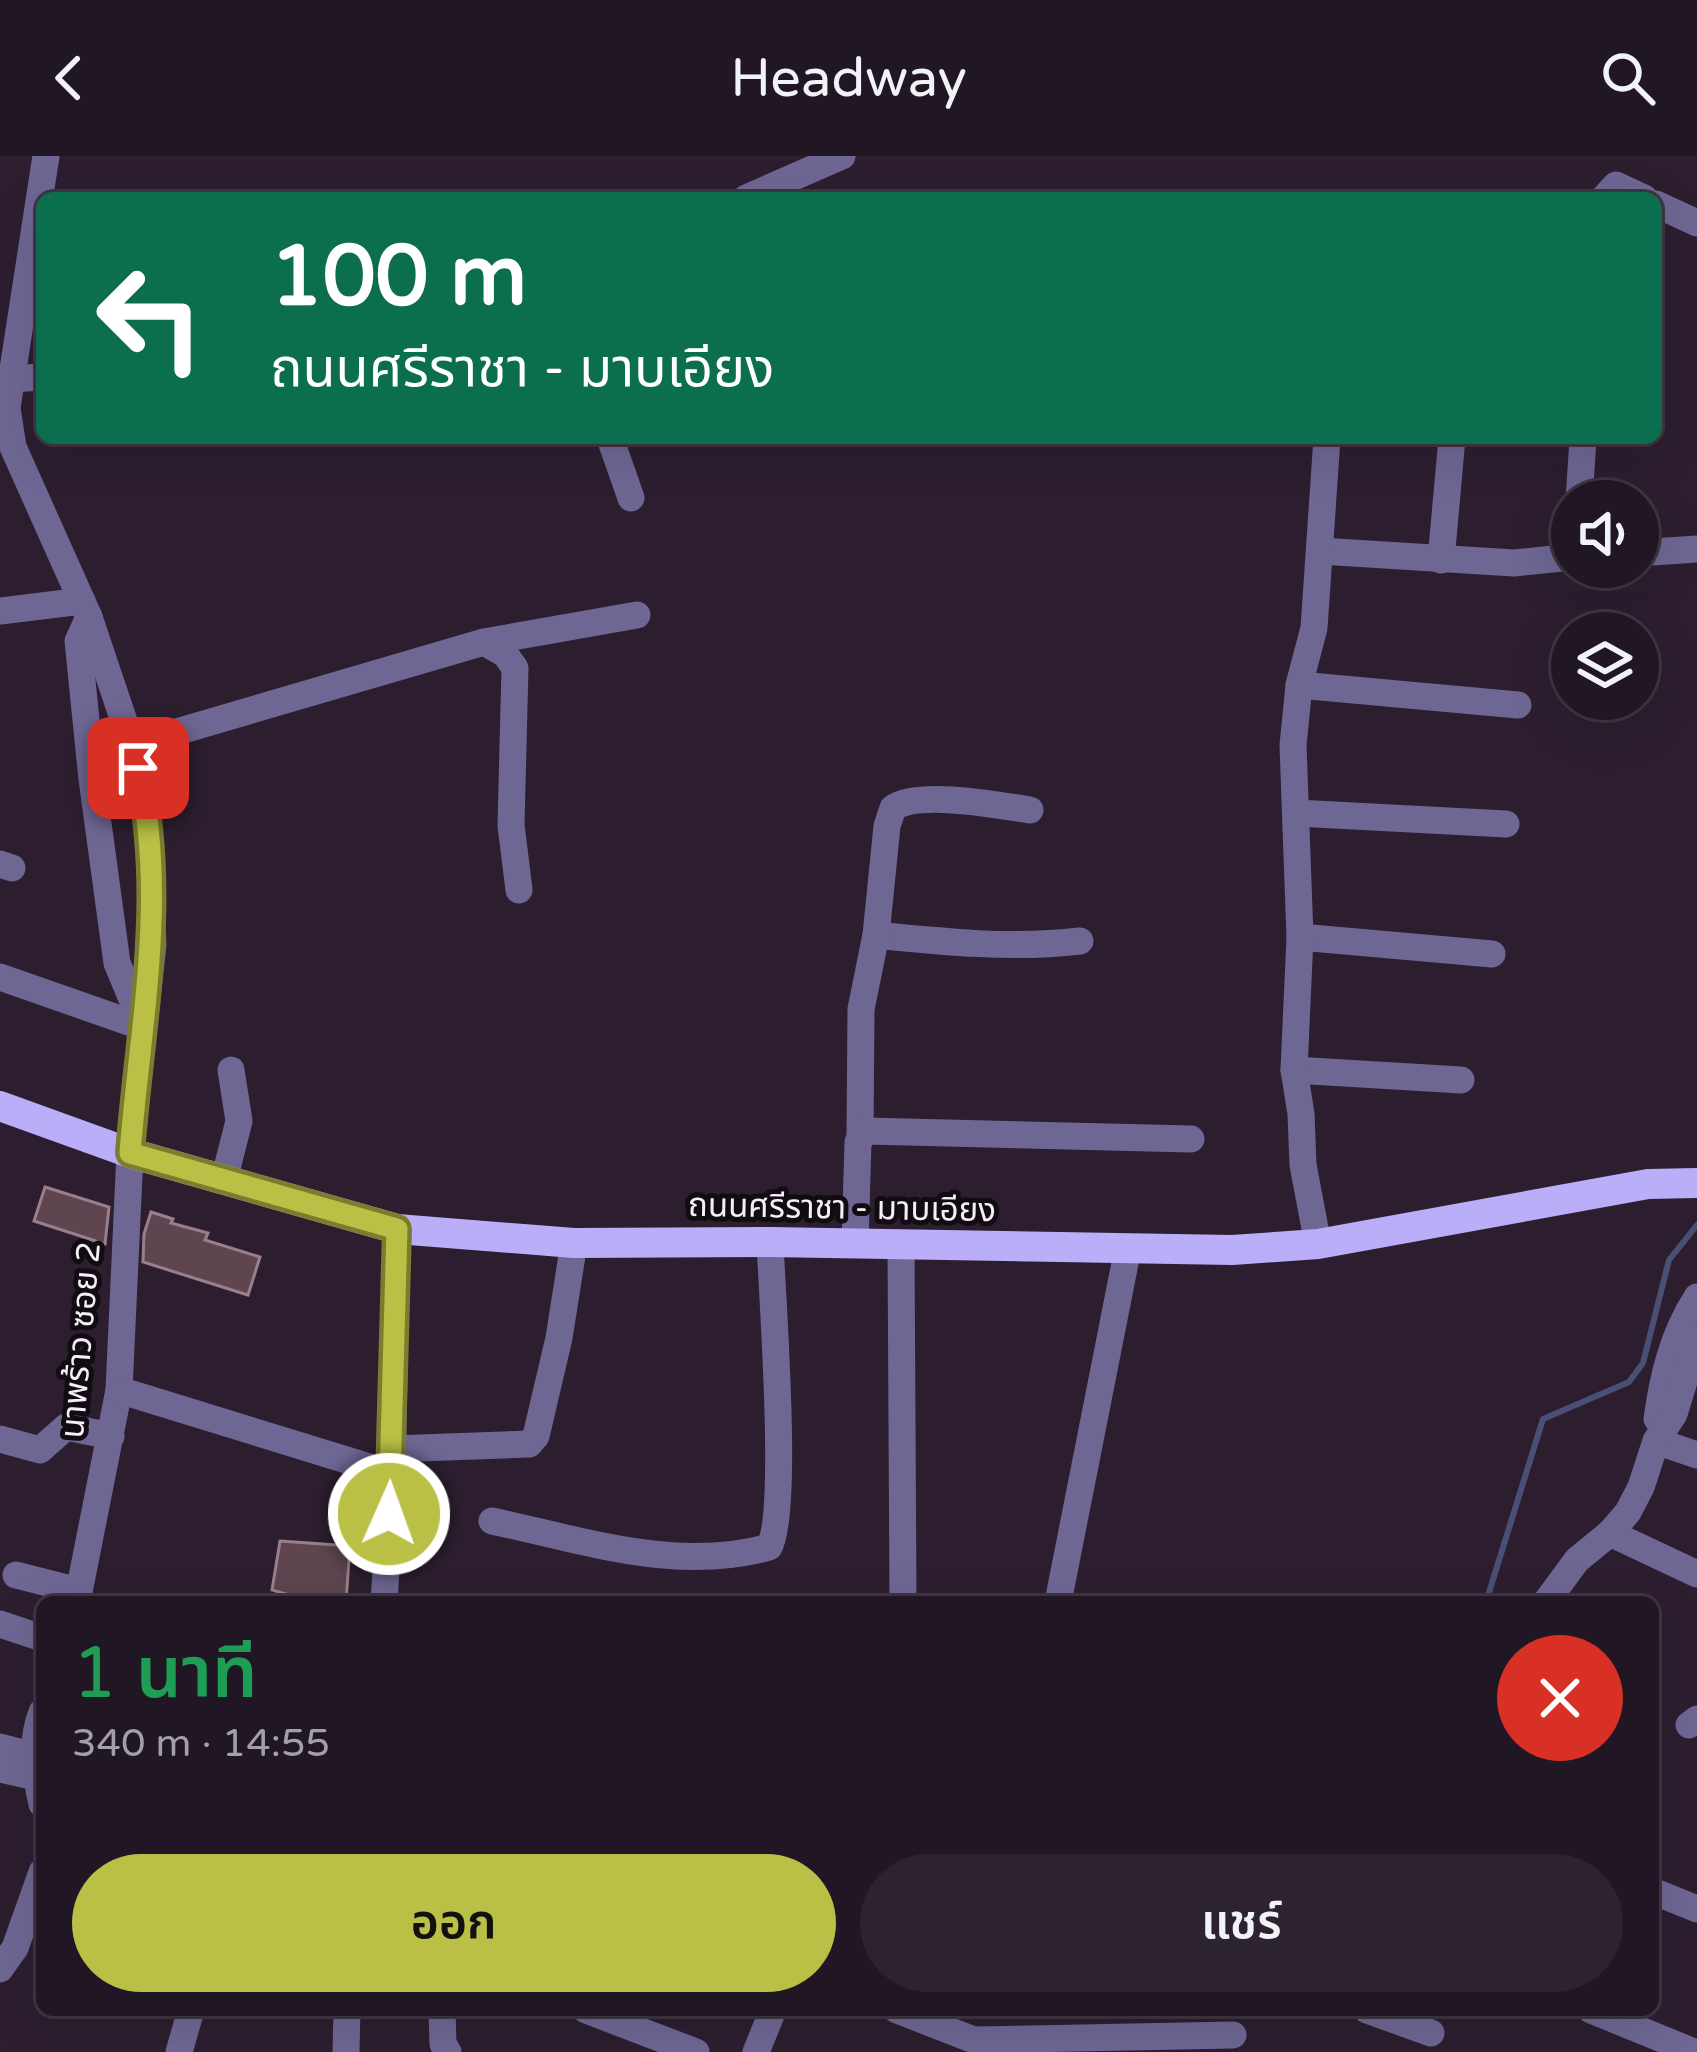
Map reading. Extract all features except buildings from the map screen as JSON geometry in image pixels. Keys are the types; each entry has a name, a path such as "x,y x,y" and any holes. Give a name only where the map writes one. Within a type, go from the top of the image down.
{"main road":[{"name":"ถนนศรีราชา - มาบเอียง","path":"0,1106 130,1153 397,1229 574,1243 1232,1250 1327,1242 1648,1184 1697,1183"}],"street":[{"name":"นาพร้าว ซอย 2","path":"40,192 46,156"},
{"path":"760,192 842,156"},
{"path":"1662,207 1697,223"},
{"name":"นาพร้าว ซอย 2","path":"36,218 7,408 13,447 85,609 132,745 148,821 153,944 130,1153 119,1390 78,1596"},
{"path":"10,380 36,378"},
{"path":"612,444 631,498"},
{"path":"1327,444 1314,628 1299,685 1293,745 1300,937 1294,1070 1301,1114 1321,1156 1327,1242"},
{"path":"1442,560 1452,444"},
{"path":"1580,480 1583,444"},
{"path":"1659,552 1697,549"},
{"path":"1320,551 1514,563 1551,559"},
{"path":"0,611 85,609 78,641 80,669 107,894 117,963 143,1027"},
{"path":"132,745 484,642 637,615"},
{"path":"484,642 505,654 515,668 511,825 519,890"},
{"path":"1299,685 1518,705"},
{"path":"855,1243 862,1009 876,935 887,826 896,804 966,801 1030,810"},
{"path":"1296,813 1506,824"},
{"path":"876,935 1022,945 1080,941"},
{"path":"1300,937 1492,954"},
{"path":"0,976 143,1027"},
{"path":"224,1180 238,1120 231,1070"},
{"path":"1294,1070 1461,1080"},
{"path":"860,1136 866,1131 1191,1138"},
{"path":"384,1596 397,1229"},
{"path":"492,1521 580,1539 615,1552 710,1555 770,1547 777,1535 770,1242"},
{"path":"119,1390 391,1461 529,1444 536,1436 559,1338 574,1243"},
{"path":"901,1244 902,1596"},
{"path":"1059,1596 1128,1248"},
{"path":"1550,1596 1577,1560 1610,1534 1641,1487 1656,1441 1663,1377 1681,1321 1697,1297"},
{"path":"1656,1441 1674,1414 1697,1340"},
{"path":"0,1438 40,1450 66,1427 111,1436"},
{"path":"1656,1441 1697,1455"},
{"path":"1610,1534 1697,1574"},
{"path":"16,1575 78,1596"},
{"path":"0,1624 36,1636"},
{"path":"0,1747 36,1777"},
{"path":"0,1769 36,1778"},
{"path":"0,1969 14,1948 36,1888"},
{"path":"1659,1894 1697,1909"},
{"path":"179,2052 189,2016"},
{"path":"346,2052 347,2016"},
{"path":"442,2016 443,2044 448,2052"},
{"path":"602,2016 696,2052"},
{"path":"756,2052 770,2016"},
{"path":"909,2016 964,2044 1234,2032"},
{"path":"1384,2016 1431,2032"},
{"path":"1606,2016 1694,2052"}],"waterway":[{"path":"1488,1596 1543,1419 1629,1382 1643,1363 1669,1260 1697,1225"}],"route":[{"path":"138,768 148,821 153,944 130,1153 397,1229 389,1514"}]}
